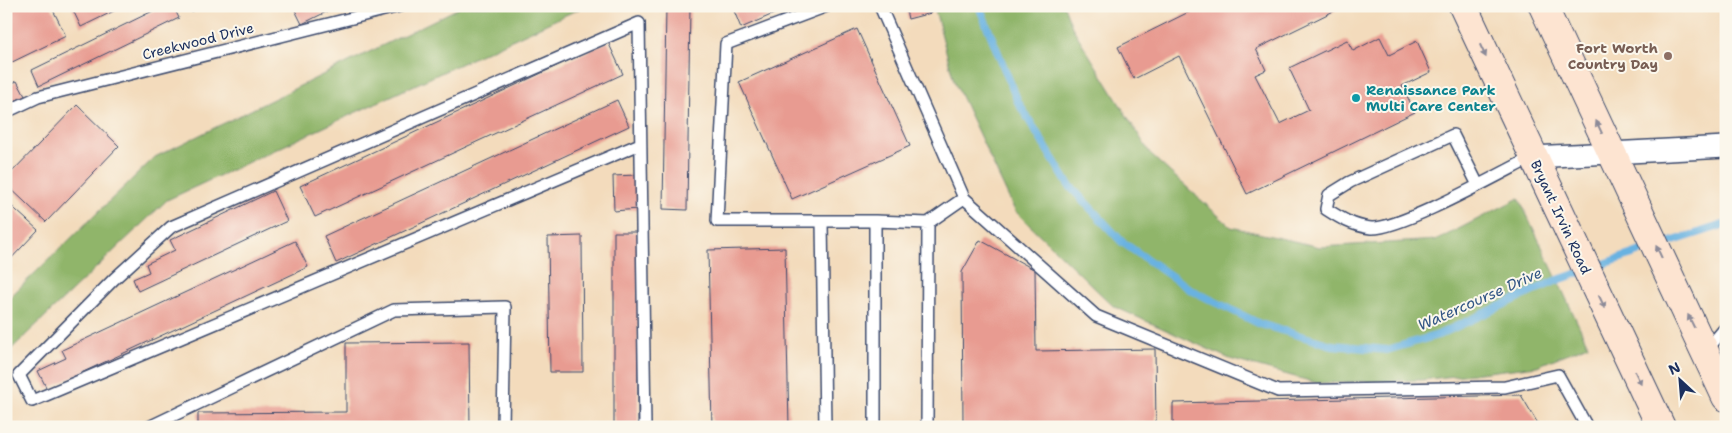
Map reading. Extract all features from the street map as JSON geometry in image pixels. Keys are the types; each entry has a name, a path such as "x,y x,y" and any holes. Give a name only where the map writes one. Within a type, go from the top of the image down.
{"main road":[{"name":"Bryant Irvin Road","path":"1463,6 1661,427"},
{"path":"1543,6 1726,397"}],"street":[{"path":"1533,157 1726,147"}],"lane":[{"name":"Creekwood Drive","path":"6,112 38,97 400,6"},
{"path":"827,6 726,44 717,221 928,223 964,198"},
{"path":"880,6 964,198 1096,316 1278,391 1505,387 1558,375 1587,427"},
{"path":"640,144 32,401 19,375 114,279 171,227 638,23 645,427"},
{"path":"1478,185 1453,135 1350,182 1329,195 1326,209 1345,222 1373,228 1406,219 1478,185 1533,157"},
{"path":"822,222 825,427"},
{"path":"875,222 875,427"},
{"path":"927,427 928,223"},
{"path":"149,427 394,310 505,307 503,427"},
{"path":"1706,351 1726,327"}],"green space":[{"path":"463,6 585,6 167,200 6,354 6,301 155,157"},
{"path":"934,6 1064,6 1072,27 1151,155 1231,227 1320,247 1437,240 1519,198 1588,345 1537,366 1421,380 1317,383 1230,359 1113,306 1015,211 954,81"}],"building":[{"path":"6,6 51,6 66,36 6,65"},
{"path":"71,6 124,6 81,27"},
{"path":"163,6 173,6 179,18 39,86 32,70"},
{"path":"188,6 202,6 191,12"},
{"path":"293,6 338,6 302,24"},
{"path":"666,6 690,6 687,210 663,209"},
{"path":"732,6 792,6 741,28"},
{"path":"905,6 930,6 931,13 908,19"},
{"name":"Renaissance Park Multi Care Center","path":"1201,6 1344,6 1256,49 1266,70 1255,75 1280,124 1309,110 1289,68 1347,40 1353,51 1380,37 1389,55 1417,41 1431,72 1402,86 1415,112 1247,194 1179,56 1134,79 1118,47"},
{"path":"857,29 910,146 792,199 739,82"},
{"path":"608,42 623,74 315,217 300,186"},
{"path":"17,81 25,96 6,105 6,86"},
{"path":"617,100 629,126 336,263 324,236"},
{"path":"77,105 119,146 46,222 6,184 6,178"},
{"path":"637,175 638,209 614,211 613,176"},
{"path":"273,191 287,221 138,291 133,279 149,272 146,264 175,250 170,240"},
{"path":"6,201 38,230 6,264"},
{"path":"614,232 638,232 638,427 614,427"},
{"path":"582,236 583,372 550,372 548,237"},
{"path":"980,240 1035,270 1036,351 1155,349 1156,427 1146,427 1146,423 963,426 962,272"},
{"path":"295,241 308,267 47,389 38,371 66,358 62,350"},
{"path":"785,248 789,427 712,427 708,250"},
{"path":"469,342 470,427 198,427 198,413 346,412 346,343"},
{"path":"1521,395 1540,427 1173,427 1173,403"}],"waterway":[{"name":"Watercourse Drive","path":"979,6 1018,102 1068,184 1122,242 1191,290 1260,324 1332,345 1387,350 1438,335 1555,281 1650,248"},
{"path":"1661,245 1726,224"}],"place":[{"name":"Fort Worth Country Day","path":"1668,56"},
{"name":"Renaissance Park Multi Care Center","path":"1356,98"}]}
